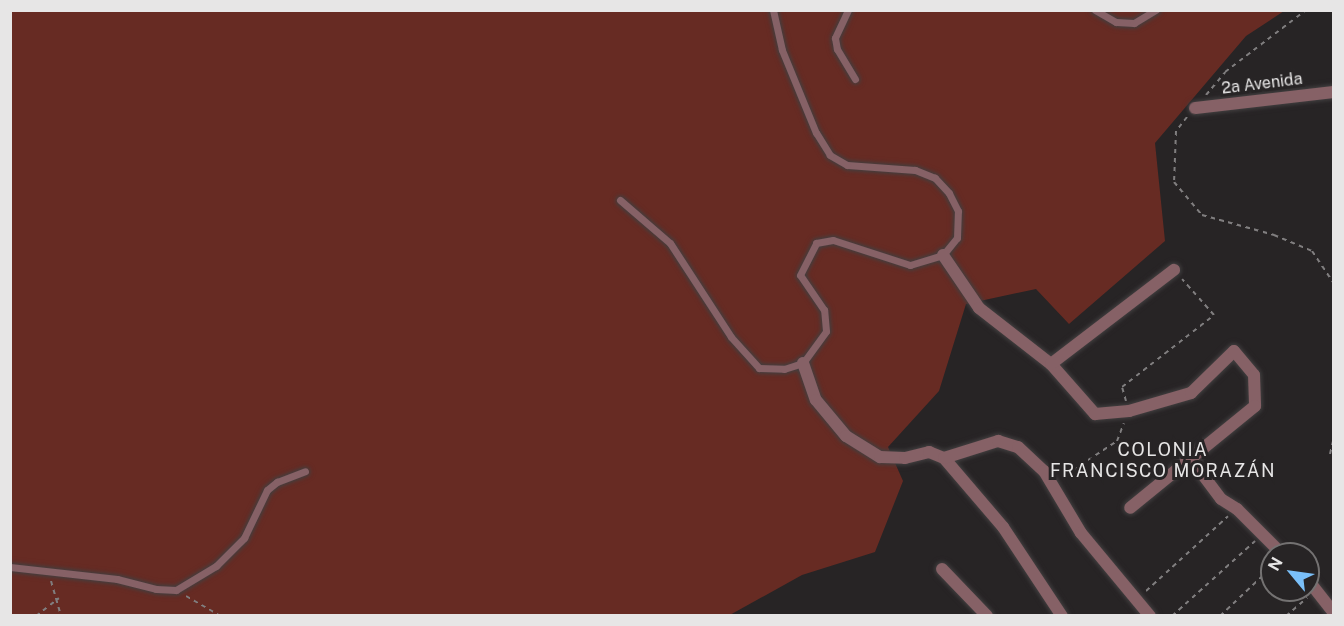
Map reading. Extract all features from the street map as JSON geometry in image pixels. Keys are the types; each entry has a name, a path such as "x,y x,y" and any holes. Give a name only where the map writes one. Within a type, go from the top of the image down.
{"street":[{"name":"2a Avenida","path":"1195,108 1334,92"},
{"path":"943,255 979,308 1051,364 1095,414 1129,411 1191,393 1234,351 1254,375 1255,406 1131,508"},
{"path":"1051,364 1174,270"},
{"path":"803,363 816,399 846,436 879,457 905,458 929,452 944,458 1003,527 1062,615"},
{"path":"944,458 998,441 1018,447 1044,471 1081,533 1150,615"},
{"path":"1191,459 1221,499 1237,509 1269,542"},
{"path":"942,569 987,615"},
{"path":"1320,592 1334,613"}],"lane":[{"path":"621,200 670,243 731,337 759,368 784,369 803,363 826,331 824,310 800,275 816,243 834,240 910,265 943,255 957,238 958,211 950,193 935,178 915,171 847,165 830,154 816,133 782,50 774,10"},
{"path":"848,10 835,38 837,50 855,79"},
{"path":"1095,10 1116,22 1134,23 1156,12"},
{"path":"10,567 117,579 156,589 176,590 216,566 237,541 244,538 267,490 277,482 305,471"}],"path":[{"path":"1306,10 1225,72 1176,131 1174,182 1202,215 1274,235 1312,250 1334,284"},
{"path":"1073,470 1117,441 1129,411 1122,387 1214,315 1174,270"},
{"path":"1330,454 1334,436"},
{"path":"1137,599 1237,509"},
{"path":"1172,615 1261,535"},
{"path":"43,572 59,598 61,615"},
{"path":"1220,615 1260,578"},
{"path":"176,590 220,615"},
{"path":"36,615 59,598"},
{"path":"1286,615 1302,602"}],"shaded area":[{"path":"10,11 1284,11 1246,36 1155,143 1165,241 1069,324 1036,289 966,304 939,391 888,447 903,481 875,552 802,575 728,616 11,615"}],"district":[{"name":"COLONIA FRANCISCO MORAZÁN","path":"1163,461"}]}
